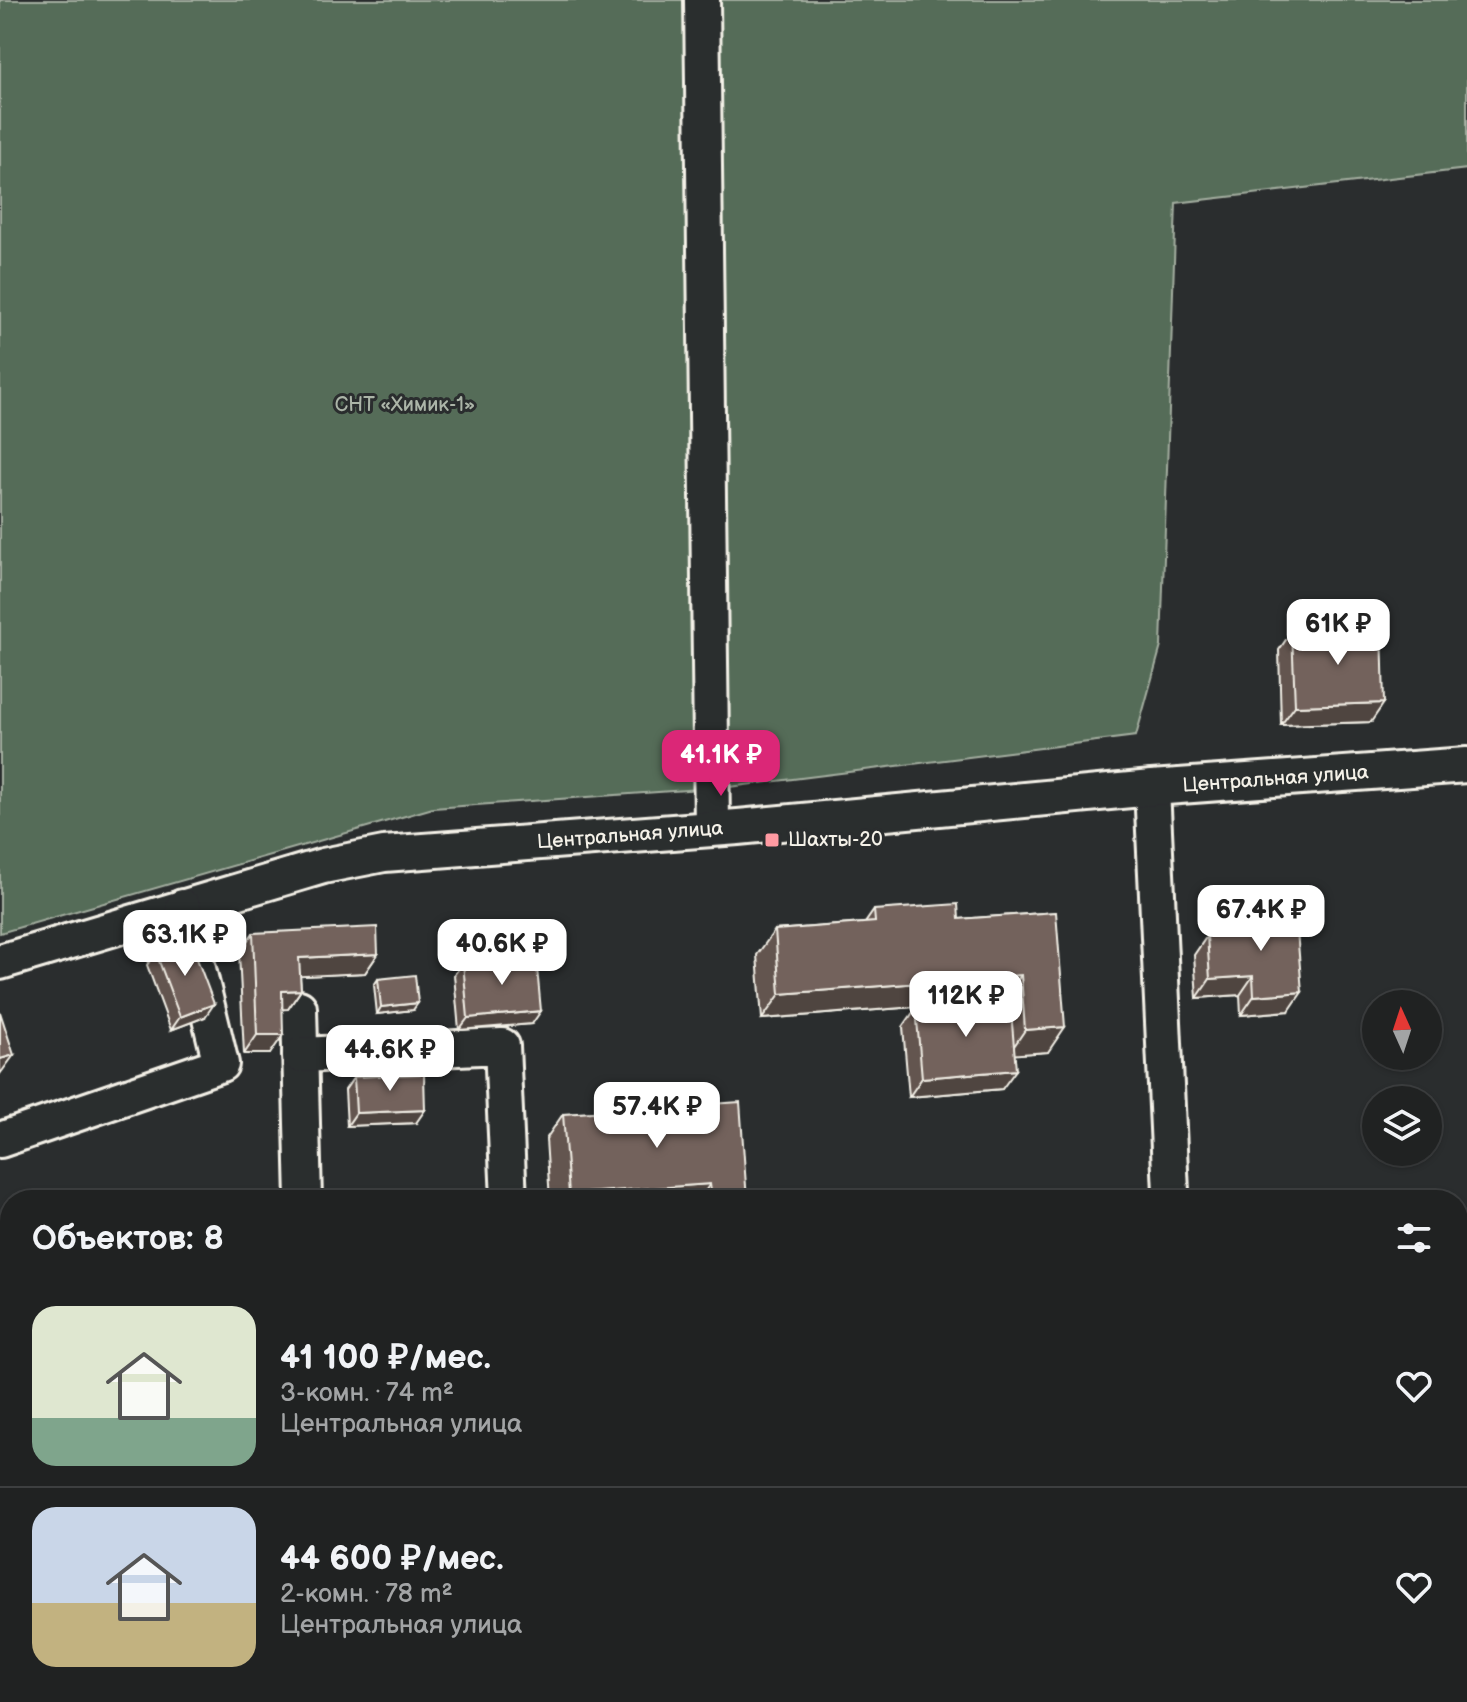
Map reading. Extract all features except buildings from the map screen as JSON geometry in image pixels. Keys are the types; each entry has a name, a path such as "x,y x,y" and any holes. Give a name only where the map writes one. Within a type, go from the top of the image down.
{"street":[{"path":"702,0 712,827"},
{"name":"Центральная улица","path":"0,962 323,866 384,854 1152,788 1467,765"},
{"path":"1152,788 1171,1190"},
{"path":"0,1140 221,1064 183,907"},
{"path":"299,1008 304,1190"},
{"path":"300,1055 502,1046 509,1190"}],"green space":[{"name":"СНТ «Химик-1»","path":"0,0 1467,0 1467,169 1176,203 1161,646 1136,736 729,787 433,808 0,933"}],"place":[{"name":"Шахты-20","path":"772,840"}]}
